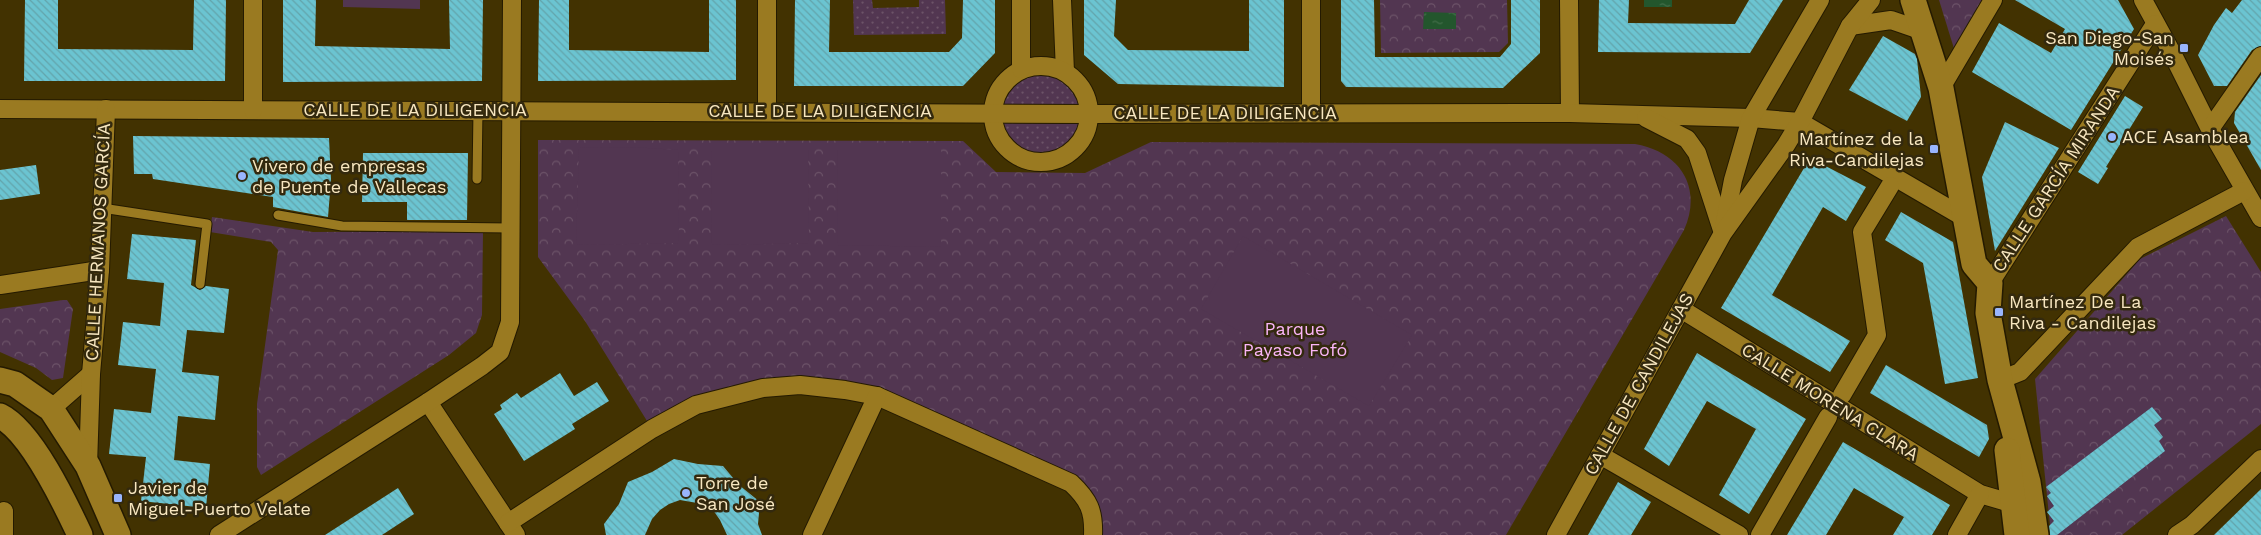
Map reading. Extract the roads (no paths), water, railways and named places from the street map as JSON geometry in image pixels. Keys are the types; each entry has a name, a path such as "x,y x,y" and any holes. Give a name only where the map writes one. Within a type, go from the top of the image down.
{"street":[{"path":"253,110 254,0"},
{"path":"219,535 428,402 500,352 510,322 512,0"},
{"path":"767,0 767,111"},
{"path":"1021,0 1021,69"},
{"path":"1062,0 1064,72"},
{"path":"1311,0 1311,113"},
{"path":"1569,0 1570,113"},
{"name":"CALLE DE CANDILEJAS","path":"1723,233 1733,180 1751,118 1820,0"},
{"name":"CALLE DE CANDILEJAS","path":"1556,535 1723,233 1786,145 1850,26 1871,0"},
{"path":"1913,0 1941,88 1974,264 1990,283 1988,312 2022,506 2036,535"},
{"path":"1941,88 1993,0"},
{"path":"2143,0 2210,129 2261,218"},
{"path":"1850,26 1891,20 1923,31"},
{"name":"CALLE GARCÍA MIRANDA","path":"1990,283 2155,24"},
{"path":"2210,129 2261,56"},
{"path":"1043,66 1064,72 1075,79 1088,101 1087,129 1080,143 1069,153 1055,160 1040,162 1024,160 1011,152 1000,141 994,127 992,112 994,99 1000,86 1021,69 1043,66"},
{"name":"CALLE DE LA DILIGENCIA","path":"0,109 992,112 1089,114 1570,113 1751,118 1800,122 1965,218"},
{"name":"CALLE HERMANOS GARCÍA","path":"88,466 91,374 100,270 106,109"},
{"name":"CALLE DE LA DILIGENCIA","path":"1639,115 1687,139 1698,153 1723,233"},
{"path":"1842,395 1878,335 1862,232 1890,186"},
{"path":"2000,380 2020,372 2138,247 2244,190"},
{"path":"0,285 100,270"},
{"name":"CALLE MORENA CLARA","path":"1680,310 1980,494 2022,506"},
{"name":"CALLE HERMANOS GARCÍA","path":"51,409 91,374"},
{"path":"0,380 15,384 51,409 88,466 118,535"},
{"path":"428,402 512,529 652,429 696,405 763,388 800,385 877,396 1071,483 1084,494 1094,515 1094,535"},
{"path":"812,535 877,396"},
{"path":"0,416 25,437 68,510 80,535"},
{"path":"1760,535 1828,417"},
{"path":"1600,455 1739,535"},
{"path":"2189,532 2261,459"},
{"path":"1956,535 1980,494"},
{"path":"2017,535 2022,506"},
{"path":"4,511 4,535"}],"lane":[{"path":"477,180 478,110"},
{"path":"102,208 207,224 200,284"},
{"path":"278,215 342,226 511,228"}],"water":[{"path":"1644,0 1672,0 1672,7 1644,7"},
{"path":"1424,12 1456,13 1456,29 1423,29"}],"place":[{"name":"San Diego-San Moisés","path":"2184,48"},
{"name":"ACE Asamblea","path":"2112,137"},
{"name":"Martínez de la Riva-Candilejas","path":"1934,149"},
{"name":"Vivero de empresas de Puente de Vallecas","path":"242,176"},
{"name":"Martínez De La Riva - Candilejas","path":"1999,312"},
{"name":"Torre de San José","path":"686,493"},
{"name":"Javier de Miguel-Puerto Velate","path":"118,498"}],"park label":[{"name":"Parque Payaso Fofó","path":"1295,339"}]}
